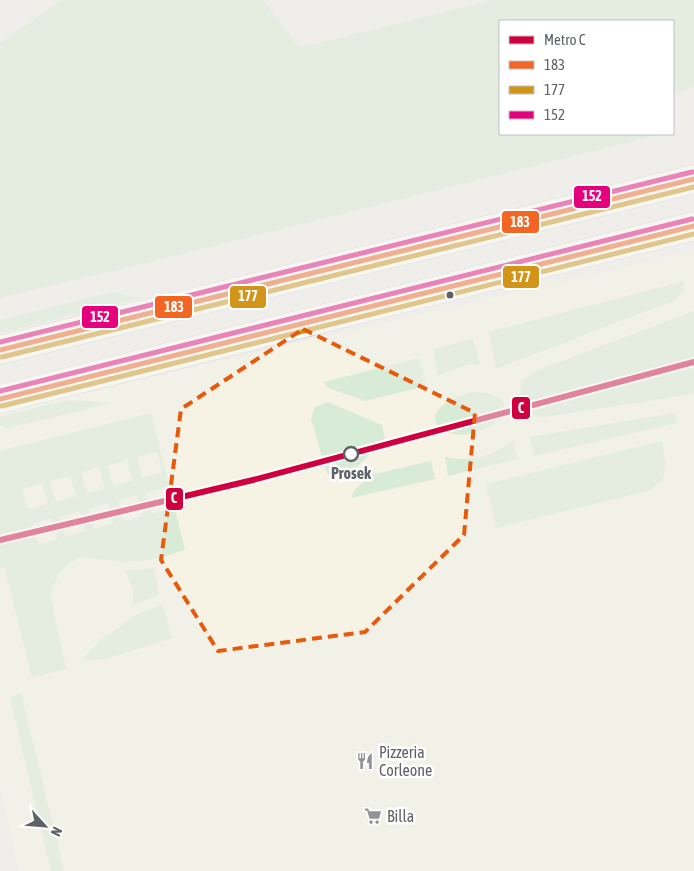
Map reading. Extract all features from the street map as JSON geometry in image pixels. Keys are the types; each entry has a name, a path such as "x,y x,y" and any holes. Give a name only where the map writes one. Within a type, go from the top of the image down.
{"main road":[{"path":"0,350 694,179"},
{"path":"0,399 694,226"}],"highlighted area":[{"path":"303,329 475,413 464,535 365,632 218,651 161,560 181,409"}],"shaded area":[{"path":"693,251 694,871 19,871 0,784 0,412"}],"green space":[{"path":"62,0 263,0 299,47 493,0 694,0 694,87 674,94 674,20 499,20 499,135 657,135 0,298 0,43"},
{"path":"684,281 684,290 675,300 496,369 489,332"},
{"path":"112,292 141,298 0,333 0,320"},
{"path":"694,311 694,394 545,417 537,417 528,412 520,392 522,381 536,371"},
{"path":"473,339 480,364 467,365 438,375 433,349"},
{"path":"419,358 427,386 366,401 328,388 324,382"},
{"path":"473,392 496,396 503,401 505,406 504,412 495,423 479,431 463,434 449,433 436,424 435,416 441,407 457,397"},
{"path":"69,400 111,403 7,428 0,425 0,417"},
{"path":"328,402 382,425 385,439 345,479 336,481 328,475 325,468 311,419 315,407"},
{"path":"151,413 185,550 156,559 125,562 80,557 68,564 58,575 51,590 66,669 32,678 5,568 0,569 0,452","holes":["157,452 163,472 142,478 137,457","127,460 133,481 113,486 108,466","99,467 105,488 87,494 81,473","70,476 76,496 56,502 50,481","42,483 48,504 28,509 22,489","167,487 173,508 152,514 146,493","137,495 143,516 124,521 118,500","108,503 114,523 94,529 89,509","80,511 85,531 65,537 60,517","52,518 58,539 38,545 32,524"]},
{"path":"675,413 677,423 534,456 529,437"},
{"path":"513,441 517,459 448,476 445,457 463,459 481,457 495,452"},
{"path":"662,441 666,464 663,479 651,490 496,528 486,484"},
{"path":"431,461 435,479 352,498 353,492 370,475"},
{"path":"154,568 159,594 133,605 133,588 125,571"},
{"path":"162,604 172,638 106,659 82,660 103,638 134,616"},
{"path":"21,693 64,871 51,871 10,697"}],"metro line":[{"name":"C","path":"0,540 253,480 694,362"}],"transit line":[{"name":"152","path":"0,342 692,172"},
{"name":"183","path":"0,350 694,179"},
{"name":"177","path":"2,357 694,187"},
{"name":"152","path":"0,391 692,219"},
{"name":"183","path":"0,399 694,226"},
{"name":"177","path":"2,406 694,234"}],"place":[{"name":"Prosek","path":"351,454"},
{"name":"Pizzeria Corleone","path":"365,761"},
{"name":"Billa","path":"373,816"}]}
